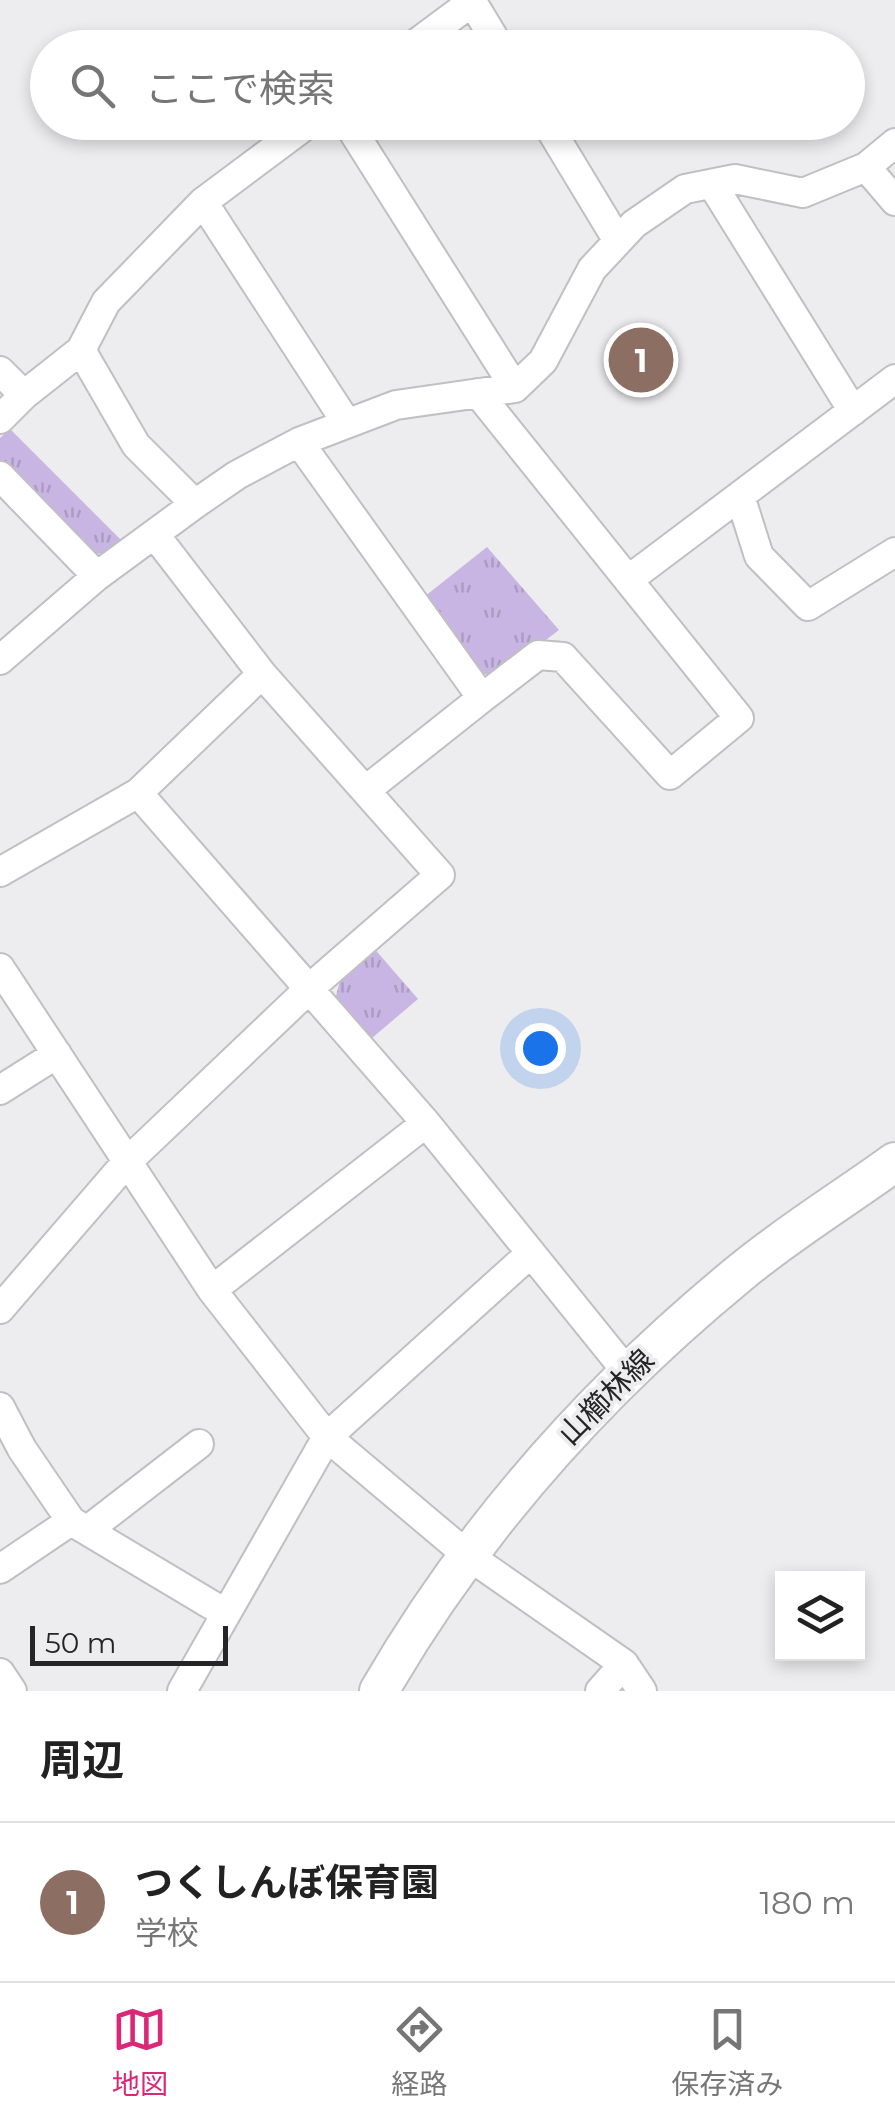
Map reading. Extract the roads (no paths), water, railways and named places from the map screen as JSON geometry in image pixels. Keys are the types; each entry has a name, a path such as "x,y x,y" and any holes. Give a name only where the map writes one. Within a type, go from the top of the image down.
{"main road":[{"name":"山櫛林線","path":"379,1691 466,1554 556,1446 627,1372 741,1272 895,1162"}],"street":[{"path":"433,30 471,1 489,30"},
{"path":"0,419 81,350 106,302 203,202 286,140"},
{"path":"359,140 514,388"},
{"path":"557,140 618,241"},
{"path":"0,660 98,576 195,504 238,475 300,442 396,405 514,388 543,361 592,269 634,224 685,189 734,180 803,193 866,167 895,142"},
{"path":"866,167 895,201"},
{"path":"712,184 853,411"},
{"path":"203,202 346,422"},
{"path":"81,350 136,444 195,504"},
{"path":"0,372 24,395"},
{"path":"628,580 895,380"},
{"path":"366,790 538,655 563,656 670,775 739,718 478,393"},
{"path":"300,442 482,698"},
{"path":"0,476 98,576"},
{"path":"740,496 759,556 808,606 895,552"},
{"path":"0,1309 126,1164 311,987 440,875 262,674 154,535"},
{"path":"0,872 138,793 262,674"},
{"path":"138,793 426,1123 627,1372"},
{"path":"0,968 212,1290 327,1436 466,1554 624,1664 642,1691"},
{"path":"0,1090 56,1054"},
{"path":"212,1290 426,1123"},
{"path":"182,1691 327,1436 531,1253"},
{"path":"0,1407 22,1450 80,1525 225,1613"},
{"path":"0,1570 80,1525 200,1444"},
{"path":"600,1691 624,1664"},
{"path":"0,1672 12,1691"}],"place":[{"name":"つくしんぼ保育園","path":"641,360"}]}
